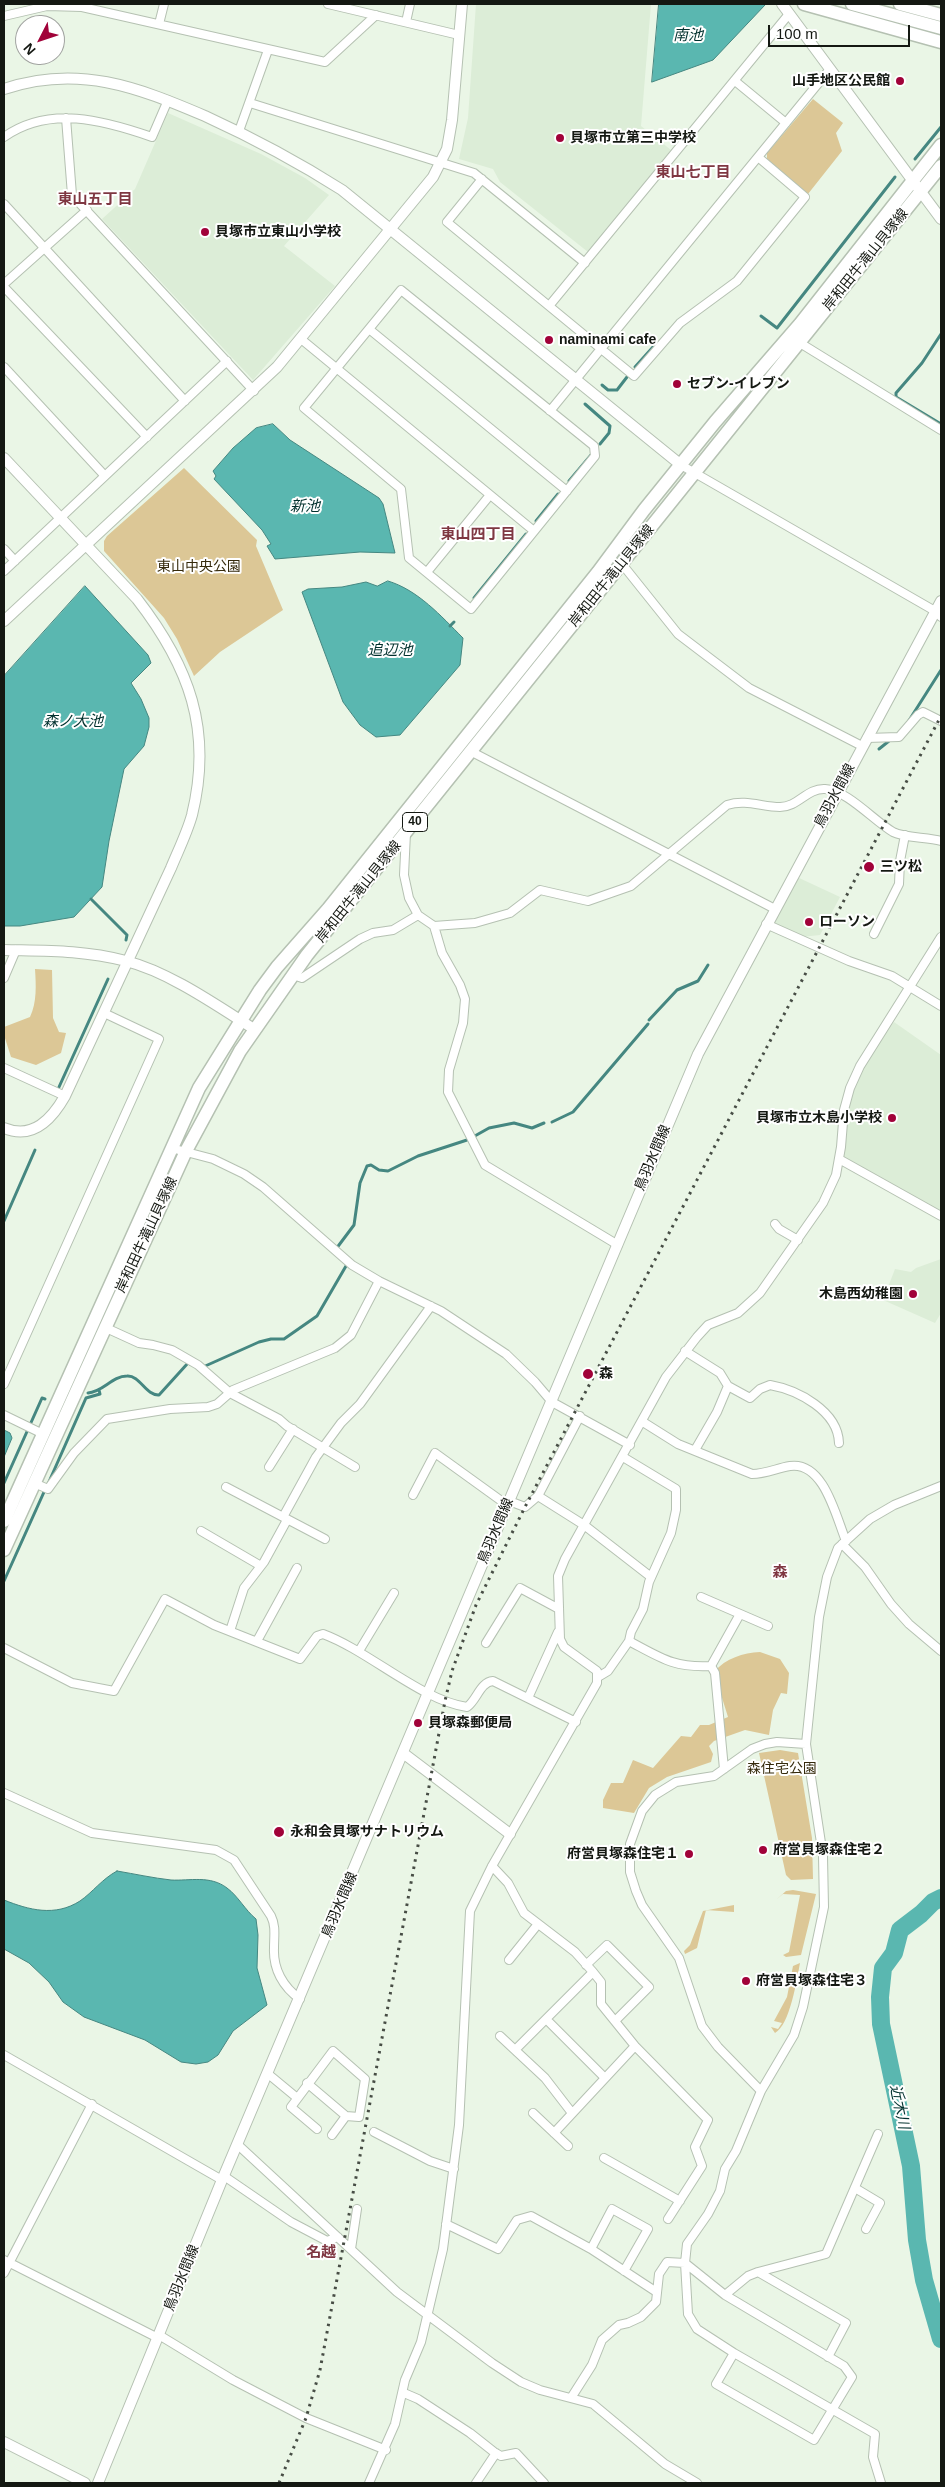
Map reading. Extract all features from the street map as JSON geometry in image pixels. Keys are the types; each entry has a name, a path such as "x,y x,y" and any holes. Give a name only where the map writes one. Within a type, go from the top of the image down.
{"main road":[{"path":"804,4 941,42"},
{"path":"852,4 911,13 941,15"},
{"path":"900,4 911,13 941,28"},
{"name":"岸和田牛滝山貝塚線","path":"4,1521 199,1088 240,1020 278,967 341,894 681,465 800,324 941,145"},
{"name":"岸和田牛滝山貝塚線","path":"4,1550 104,1327 186,1151 254,1029 293,975 406,833 941,166"}],"street":[{"path":"110,12 112,4"},
{"path":"159,24 164,4"},
{"path":"328,4 459,35"},
{"path":"406,22 410,4"},
{"path":"4,621 85,544 254,390 301,339 433,177 447,149 452,120 462,4"},
{"path":"782,4 920,193 941,218"},
{"path":"4,16 46,5 82,7 325,62 376,14"},
{"path":"549,306 789,14"},
{"path":"239,131 268,50"},
{"path":"550,411 830,69"},
{"path":"4,89 50,79 93,79 129,86 168,100 239,131 298,162 342,190 681,465 938,614"},
{"path":"735,81 786,123"},
{"path":"4,137 40,120 66,118 106,123 152,137 168,100"},
{"path":"250,103 474,173 585,263"},
{"path":"66,118 72,195 254,390"},
{"path":"482,179 447,222 634,376 680,323 737,280 805,197 758,157"},
{"path":"4,204 185,401"},
{"path":"87,210 4,286 147,437"},
{"path":"401,290 594,446 595,456 471,609 409,558 401,489 304,408 336,368 401,290"},
{"path":"369,329 567,491"},
{"path":"301,339 534,531"},
{"path":"800,343 941,430"},
{"path":"4,571 227,361"},
{"path":"4,367 105,476"},
{"path":"4,458 138,598 168,642 182,668 198,726 196,794 191,817 171,868 65,1096 54,1115 36,1128 22,1131 4,1128"},
{"path":"427,572 490,495"},
{"path":"4,549 15,561"},
{"path":"622,564 678,634 749,688 864,742 899,737 918,715 923,712 941,721"},
{"name":"鳥羽水間線","path":"98,2483 237,2144 300,1999 698,1054 864,742 938,614 941,601"},
{"path":"472,752 775,909"},
{"path":"406,833 404,875 410,898 418,915 434,926 475,923 510,913 540,890 588,901 631,886 728,805 738,802 782,808 793,805 812,791 826,789 838,792 894,833 941,841"},
{"path":"874,934 899,884 904,835"},
{"path":"293,975 302,978 333,955 360,939 373,933 393,930 418,915"},
{"path":"766,924 849,961 892,976 941,1006"},
{"path":"434,926 442,953 460,985 465,999 463,1023 448,1070 448,1092 485,1165 618,1245"},
{"path":"528,1698 558,1632 560,1570 584,1525 643,1422 666,1377 685,1351 708,1325 738,1313 760,1293 824,1203 836,1175 844,1110 850,1088 860,1066 941,937"},
{"path":"4,950 67,951 127,961 189,990 254,1029"},
{"path":"4,978 16,950"},
{"path":"4,1384 159,1039 104,1013"},
{"path":"4,1068 65,1096"},
{"path":"171,1148 228,1165 244,1174 263,1187 352,1265 379,1281 431,1306 506,1354 535,1382 552,1402 630,1445"},
{"path":"839,1159 941,1216"},
{"path":"775,1224 779,1229 798,1240"},
{"path":"34,1483 48,1489 74,1453 107,1419 170,1408 208,1407 216,1404 230,1393 343,1343 351,1335 379,1281"},
{"path":"230,1631 244,1588 261,1566 316,1457 341,1423 360,1404 431,1306"},
{"path":"104,1327 139,1344 154,1345 172,1350 198,1365 230,1393 279,1419 355,1467"},
{"path":"685,1351 720,1373 728,1386 750,1398 770,1385 798,1395 820,1408 834,1424 839,1434 839,1443"},
{"path":"695,1450 717,1412 728,1386"},
{"path":"4,1415 43,1434"},
{"path":"413,1495 435,1453 508,1503 525,1507 538,1496 580,1416"},
{"path":"643,1422 678,1444 752,1474 762,1474 791,1466 806,1468 822,1481 844,1543 870,1573 891,1604 909,1624 941,1651"},
{"path":"268,1467 293,1429"},
{"path":"369,2483 386,2450 404,2393 406,2380 421,2342 443,2249 459,2125 470,1911 492,1866 576,1722 598,1678 608,1671 630,1641 631,1632 643,1610 651,1577 671,1533 676,1510 676,1489 623,1457"},
{"path":"881,2483 873,2457 875,2434 734,2353 697,2329 688,2314 685,2263 687,2244 708,2214 720,2191 725,2169 736,2151 761,2091 794,2035 803,2007 824,1907 823,1856 806,1744 819,1617 827,1577 838,1548 870,1518 894,1505 941,1486"},
{"path":"226,1487 325,1539"},
{"path":"538,1496 584,1525 651,1577"},
{"path":"201,1531 261,1566"},
{"path":"257,1641 298,1568"},
{"path":"486,1643 520,1588 559,1609"},
{"path":"358,1651 394,1593"},
{"path":"700,1597 768,1626"},
{"path":"4,1648 72,1683 114,1691 165,1599 187,1612 300,1659 320,1634 334,1638 445,1701 467,1707 490,1680 576,1722"},
{"path":"711,1666 740,1614"},
{"path":"558,1632 564,1647 593,1667 597,1671 598,1678"},
{"path":"630,1641 670,1663 693,1667 711,1666"},
{"path":"711,1666 715,1673 724,1769"},
{"path":"761,2091 718,2046 702,2026 679,1958 642,1905 630,1872 630,1844 642,1811 655,1795 676,1782 714,1776 752,1749 765,1744 778,1742 806,1744"},
{"path":"403,1753 510,1834"},
{"path":"4,1793 92,1833 216,1850 234,1860 275,1924 273,1951 276,1969 288,1991 300,1999"},
{"path":"492,1866 508,1883 524,1913 575,1952 593,1972 601,1982 601,2004 614,2021 635,2046 708,2120 695,2147 702,2166 668,2219"},
{"path":"509,1960 538,1924"},
{"path":"586,1965 607,1945 649,1987 614,2021"},
{"path":"515,2050 593,1972"},
{"path":"546,2019 606,2078"},
{"path":"500,2036 545,2078 572,2113"},
{"path":"554,2133 635,2046"},
{"path":"307,2083 346,2116 359,2118 365,2079 333,2051 307,2083 296,2097 291,2107 317,2129"},
{"path":"4,2055 223,2178 291,2222 327,2241 338,2237"},
{"path":"267,2073 296,2097"},
{"path":"4,2273 6,2262 92,2104"},
{"path":"533,2113 568,2146"},
{"path":"332,2136 346,2116"},
{"path":"374,2132 430,2161 454,2169"},
{"path":"725,2295 748,2276 826,2254 878,2134"},
{"path":"237,2144 397,2292 520,2382 593,2404 665,2464 697,2483"},
{"path":"604,2158 680,2201"},
{"path":"855,2188 880,2203 866,2229"},
{"path":"351,2249 357,2209"},
{"path":"591,2249 612,2209 648,2229 624,2271"},
{"path":"446,2224 498,2250 517,2220 531,2216 591,2249 656,2291"},
{"path":"6,2262 158,2337 233,2380 306,2418 386,2450"},
{"path":"571,2398 592,2365 602,2340 619,2325 628,2323 641,2316 656,2302 659,2274 667,2262 685,2263 725,2295 844,2366 852,2377 814,2440 716,2384 734,2353"},
{"path":"758,2272 846,2323 828,2357"},
{"path":"404,2393 426,2404 501,2456 516,2453 544,2483"},
{"path":"4,2442 85,2483"},
{"path":"476,2483 496,2453"}],"shaded area":[{"name":"貝塚市立第三中学校","path":"476,4 651,4 641,126 671,150 588,252 500,182 493,169 459,159 468,118"},
{"name":"貝塚市立東山小学校","path":"168,113 261,154 305,178 329,195 284,246 335,286 253,380 102,219 135,189"},
{"path":"797,877 840,897 820,935 801,937 776,925 774,920"},
{"name":"貝塚市立木島小学校","path":"894,1022 941,1055 941,1216 839,1159 844,1110 860,1066"},
{"name":"木島西幼稚園","path":"941,1259 941,1313 935,1323 883,1300 895,1269 911,1272 916,1268"}],"green space":[{"path":"813,99 843,123 836,133 842,151 808,194 767,159 767,153"},
{"name":"東山中央公園","path":"184,468 257,540 256,546 283,610 220,652 194,676 177,639 164,618 104,551 104,541 107,536"},
{"path":"35,969 52,970 53,1018 59,1032 66,1033 61,1053 36,1065 11,1057 4,1035 4,1027 30,1017 35,999"},
{"path":"760,1652 780,1659 789,1673 787,1694 781,1693 773,1710 769,1735 745,1730 714,1741 709,1746 713,1754 711,1762 667,1777 649,1788 634,1813 603,1808 603,1800 611,1783 623,1783 633,1760 653,1768 681,1736 691,1737 700,1725 709,1725 728,1717 714,1672 724,1663 735,1657"},
{"name":"森住宅公園","path":"780,1750 798,1753 812,1838 813,1879 791,1880 786,1875 759,1753"},
{"path":"793,1890 816,1894 801,1955 786,1957 783,1955 789,1952 800,1895 783,1894 777,1899 786,1891"},
{"path":"734,1905 734,1912 708,1910"},
{"path":"706,1910 697,1948 685,1954 684,1951 690,1945 703,1911"},
{"path":"800,1963 789,2012 785,2021 775,2033 771,2027 778,2029 782,2023 774,2021 787,1997 793,1966"}],"water":[{"name":"南池","path":"659,4 765,5 713,60 652,82"},
{"name":"新池","path":"273,424 290,440 379,498 383,504 395,553 360,552 275,559 267,546 271,544 262,530 214,479 216,476 213,471 233,448 256,428"},
{"name":"追辺池","path":"388,581 419,597 463,638 460,665 400,735 376,737 360,725 343,702 302,592 308,589 342,587 366,582 377,586"},
{"name":"森ノ大池","path":"85,586 148,655 151,663 131,683 141,699 149,718 149,727 144,746 124,769 109,841 102,887 74,917 20,926 4,926 4,676"},
{"path":"4,1430 10,1433 12,1438 4,1457"},
{"path":"117,1871 171,1880 214,1881 231,1891 256,1919 258,1935 257,1968 267,2005 233,2031 218,2055 208,2062 196,2064 181,2062 145,2040 84,2017 63,2002 49,1982 29,1963 4,1949 4,1900 32,1909 61,1909 80,1901"}],"waterway":[{"path":"915,159 941,127"},
{"path":"761,316 777,328 895,177"},
{"path":"941,334 922,363 896,393 896,397 941,424"},
{"path":"635,367 653,347"},
{"path":"602,385 608,390 617,390 627,377"},
{"path":"585,404 610,426 609,433 600,444"},
{"path":"569,481 591,455"},
{"path":"536,521 558,494"},
{"path":"474,598 526,534"},
{"path":"450,626 454,622"},
{"path":"908,722 941,670"},
{"path":"879,749 889,741"},
{"path":"91,899 127,935 126,940"},
{"path":"649,1020 677,990 698,981 708,965"},
{"path":"59,1087 108,979"},
{"path":"552,1122 573,1112 648,1024"},
{"path":"473,1137 489,1128 514,1123 532,1128 544,1123"},
{"path":"336,1249 354,1225 360,1183 367,1166 371,1165 379,1170 388,1171 418,1156 467,1140"},
{"path":"4,1221 35,1150"},
{"path":"203,1367 259,1342 271,1339 284,1339 317,1316 346,1266"},
{"path":"88,1393 127,1376 136,1379 150,1392 159,1395 188,1363 190,1364"},
{"path":"48,1484 86,1398 100,1394 99,1390"},
{"path":"4,1483 42,1398 45,1399"},
{"path":"4,1581 44,1492"},
{"name":"近木川","path":"941,1898 933,1902 900,1930 894,1953 883,1968 880,1997 881,2024 911,2166 917,2240 924,2280 941,2339"}],"railway":[{"path":"279,2483 306,2418 320,2370 445,1701 452,1671 476,1605 525,1507 941,716"}],"place":[{"name":"山手地区公民館","path":"900,81"},
{"name":"貝塚市立第三中学校","path":"560,138"},
{"name":"貝塚市立東山小学校","path":"205,232"},
{"name":"naminami cafe","path":"549,340"},
{"name":"セブン-イレブン","path":"677,384"},
{"name":"三ツ松","path":"869,867"},
{"name":"ローソン","path":"809,922"},
{"name":"貝塚市立木島小学校","path":"892,1118"},
{"name":"木島西幼稚園","path":"913,1294"},
{"name":"森","path":"588,1374"},
{"name":"貝塚森郵便局","path":"418,1723"},
{"name":"永和会貝塚サナトリウム","path":"279,1832"},
{"name":"府営貝塚森住宅２","path":"763,1850"},
{"name":"府営貝塚森住宅１","path":"689,1854"},
{"name":"府営貝塚森住宅３","path":"746,1981"}],"district":[{"name":"東山七丁目","path":"693,173"},
{"name":"東山五丁目","path":"95,200"},
{"name":"東山四丁目","path":"478,535"},
{"name":"森","path":"780,1573"},
{"name":"名越","path":"321,2253"}]}
